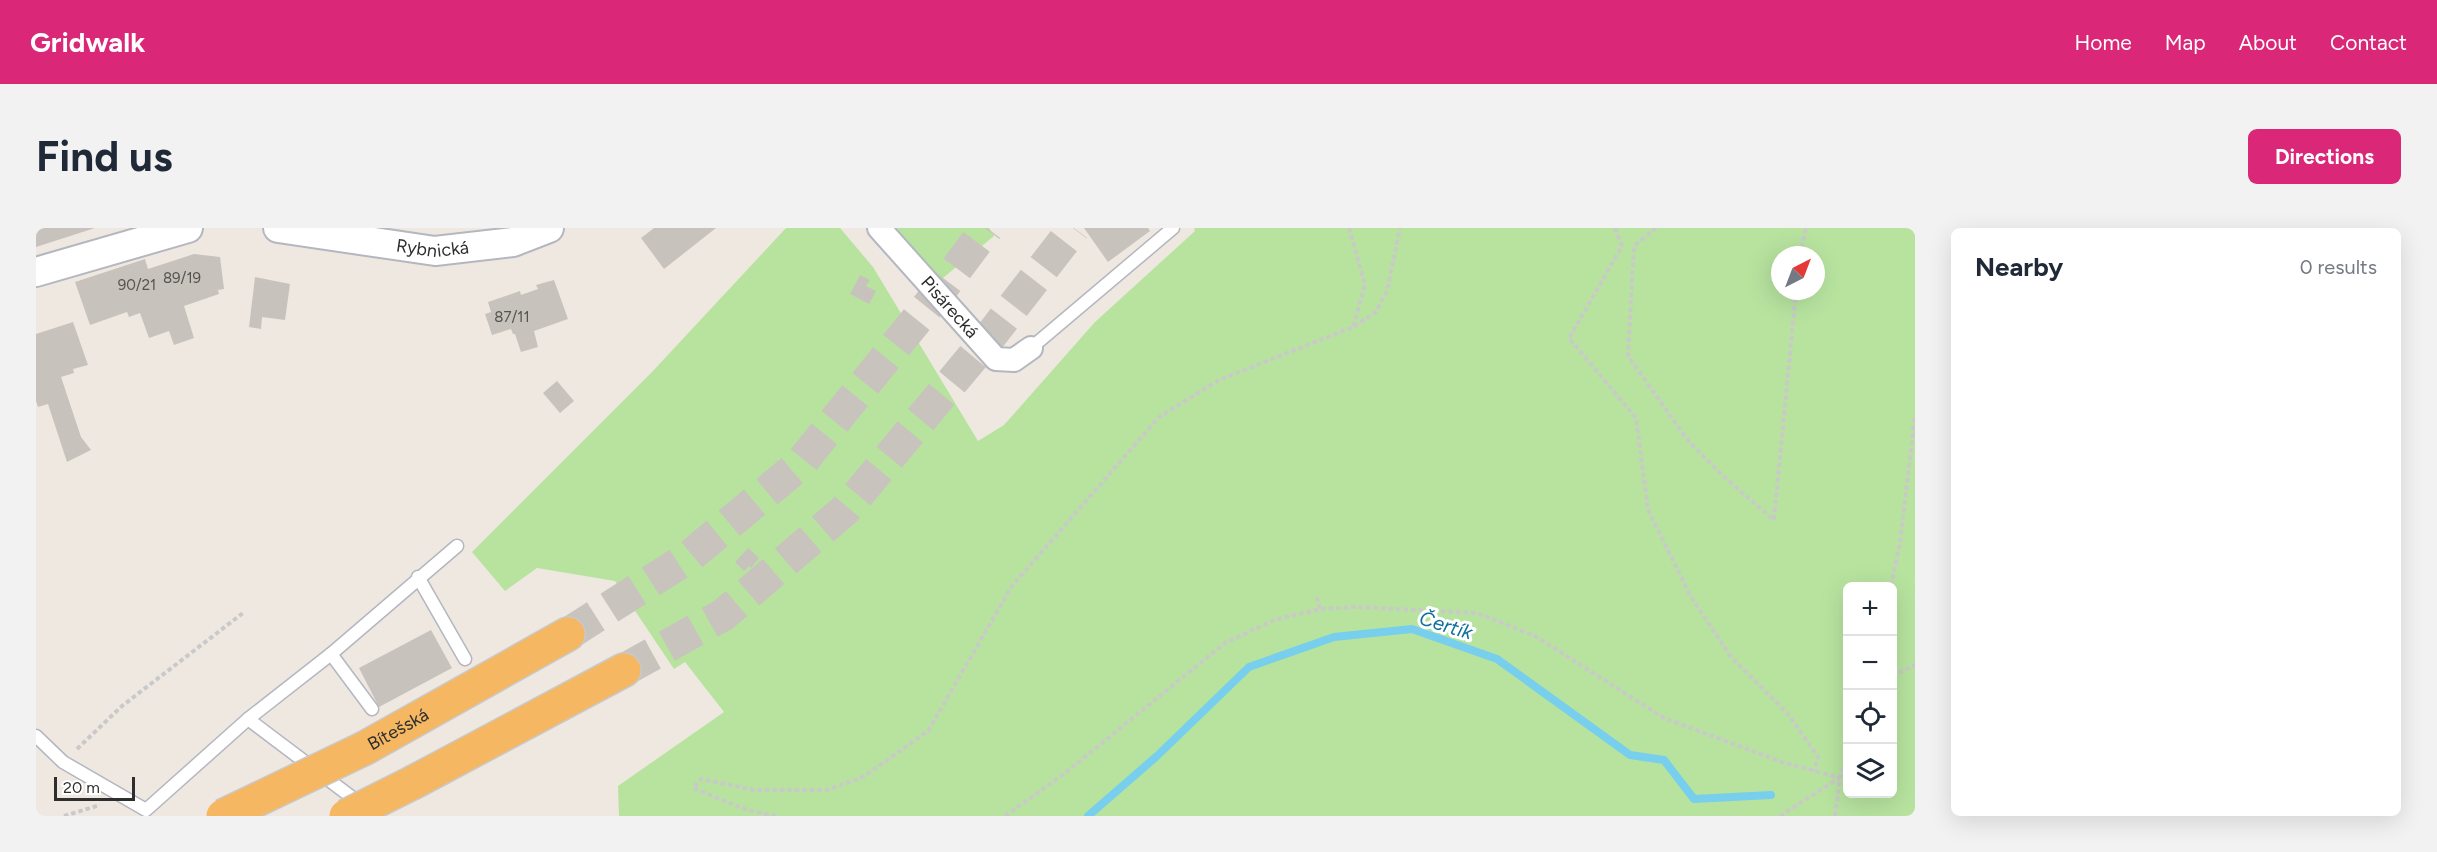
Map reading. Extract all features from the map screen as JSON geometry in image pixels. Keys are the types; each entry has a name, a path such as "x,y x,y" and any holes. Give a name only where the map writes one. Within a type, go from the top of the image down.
{"highway":[{"name":"Bítešská","path":"223,816 365,748 568,634"},
{"path":"360,815 414,782 624,670"}],"street":[{"path":"36,272 188,228"},
{"name":"Rybnická","path":"278,228 435,250 513,242 549,228"},
{"name":"Pisárecká","path":"879,228 996,359 1014,360 1031,348"}],"lane":[{"path":"1031,348 1173,228"},
{"path":"36,736 63,762 146,810 248,719 331,654 457,546"},
{"path":"418,578 465,659"},
{"path":"331,654 372,709"},
{"path":"248,719 360,815"}],"path":[{"path":"1349,228 1365,285 1353,327"},
{"path":"776,816 747,810 693,788 701,779 754,790 827,790 863,777 928,731 1012,586 1159,417 1219,380 1353,327 1376,312 1387,291 1400,228"},
{"path":"1615,228 1622,246 1569,338 1636,418 1648,510 1691,597 1731,657 1788,714 1818,757 1814,771"},
{"path":"1656,228 1634,246 1628,356 1689,442 1723,476 1774,520 1795,300"},
{"path":"1802,246 1806,228"},
{"path":"1892,582 1900,543 1915,415"},
{"path":"1317,597 1320,609"},
{"path":"1005,816 1065,773 1225,643 1274,620 1320,609 1357,607 1477,613 1535,636 1664,718 1719,740 1840,778"},
{"path":"63,762 122,706 243,612"},
{"path":"1897,674 1915,665"},
{"path":"1834,816 1843,769"},
{"path":"1780,816 1840,778"},
{"path":"64,816 124,798"}],"green space":[{"path":"786,228 840,228 873,267 978,441 1004,425 1095,322 1195,231 1194,228 1915,228 1915,816 619,816 618,786 724,712 685,662 674,669 615,581 537,568 505,591 472,552 652,372"},
{"path":"889,228 989,228 994,236 938,282"}],"building":[{"path":"36,228 95,228 36,247"},
{"path":"654,228 716,228 664,269 641,238"},
{"path":"1084,228 1148,228 1150,231 1108,262"},
{"path":"194,254 220,257 224,289 218,290 219,294 184,306 194,338 174,345 169,331 149,338 140,313 129,317 127,312 90,325 75,282 145,259 148,269"},
{"path":"860,275 870,280 866,286 876,291 869,304 850,294"},
{"path":"255,277 290,284 285,320 262,317 261,329 249,327"},
{"path":"554,280 568,319 534,331 538,347 521,352 511,329 492,335 485,314 491,312 488,302 520,291 521,295 538,289 536,285"},
{"path":"73,322 88,365 73,369 74,373 61,377 81,437 91,450 67,462 48,404 38,407 36,401 36,334"},
{"path":"557,381 574,401 560,413 543,393"},
{"path":"748,548 759,558 751,568 749,566 744,571 735,562"},
{"path":"431,630 452,668 379,707 359,668"}],"waterway":[{"name":"Čertík","path":"1088,816 1157,756 1249,667 1334,637 1412,629 1497,659 1630,755 1664,760 1694,799 1771,795"}],"tunnel":[{"path":"568,634 689,557 800,464 939,292 987,228"},
{"path":"624,670 723,615 846,509 992,334 1074,228"}]}
